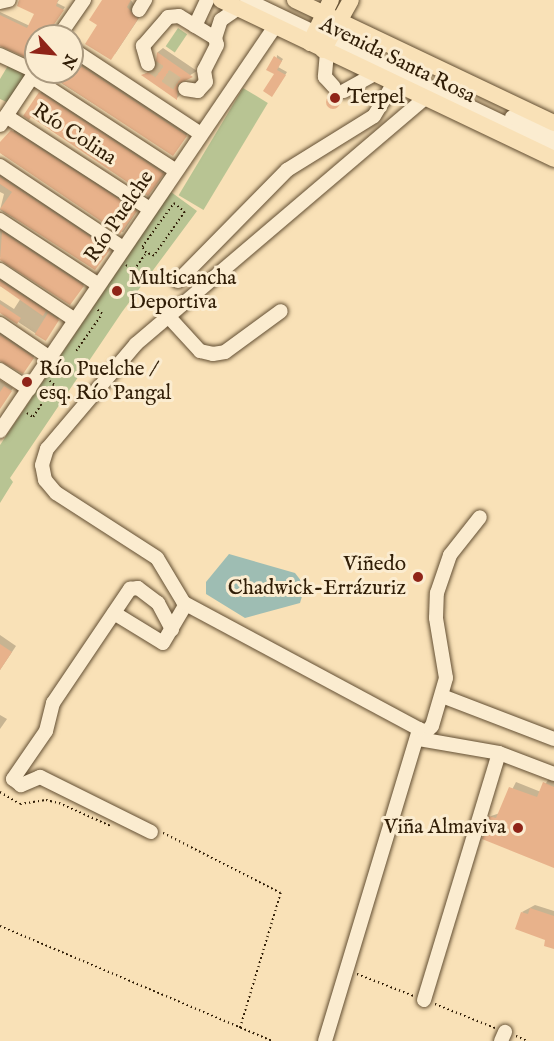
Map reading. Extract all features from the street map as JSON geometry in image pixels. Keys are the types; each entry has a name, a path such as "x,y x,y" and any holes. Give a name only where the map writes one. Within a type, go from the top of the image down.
{"main road":[{"name":"Avenida Santa Rosa","path":"221,0 242,4 275,26 325,31 554,123"},
{"name":"Avenida Santa Rosa","path":"295,0 373,75 554,159"},
{"path":"325,31 351,0"}],"street":[{"path":"68,24 84,0"},
{"path":"195,26 207,0"},
{"path":"262,0 554,147"},
{"path":"215,38 221,20 242,4 325,31 554,136"},
{"path":"148,64 143,46 160,22 168,16 179,16 215,38 218,45 204,70 206,82 198,91 185,89"},
{"name":"Río Puelche","path":"0,431 99,285 122,255 150,209 275,26"},
{"path":"325,31 325,78 339,89 373,75"},
{"path":"0,55 24,67"},
{"path":"84,57 201,134"},
{"path":"4,114 27,84"},
{"path":"51,84 176,171"},
{"path":"178,280 287,170 374,116 393,84"},
{"path":"325,1041 418,739 419,729 186,604 157,558 56,493 43,471 46,449 136,344 167,315 424,99"},
{"name":"Río Colina","path":"4,114 150,209"},
{"path":"0,166 122,255"},
{"path":"0,220 99,285"},
{"path":"0,270 75,320"},
{"path":"167,315 200,351 213,354 225,352 281,311"},
{"path":"0,324 50,358"},
{"path":"0,370 29,389"},
{"path":"418,739 432,726 442,696 447,666 436,618 437,593 450,555 480,517"},
{"path":"152,832 40,777 21,785 13,779 46,731 53,703 130,590 138,588 163,609 172,629"},
{"path":"114,613 160,642 166,640 186,604"},
{"path":"442,696 554,739"},
{"path":"418,739 499,753 554,774"},
{"path":"424,1000 499,753"}],"path":[{"path":"174,203 185,212 154,256 146,253 142,247 174,203"},
{"path":"134,270 146,253"},
{"path":"122,255 141,275"},
{"path":"76,351 102,314 91,305"},
{"path":"21,410 33,417 54,385 43,377"},
{"path":"0,792 20,804 46,800 120,827"},
{"path":"152,832 169,834 281,893 240,1029"},
{"path":"0,926 272,1041"},
{"path":"347,970 424,1000 503,1036 528,1041"}],"green space":[{"path":"178,28 187,34 175,52 166,46"},
{"path":"9,64 24,70 24,79 9,103 0,99 0,79"},
{"path":"243,88 268,103 203,210 179,195"},
{"path":"171,192 197,211 122,312 10,478 13,482 0,503 0,445"}],"water":[{"path":"229,554 295,573 305,586 300,603 245,618 206,594 206,582"}],"building":[{"path":"19,0 58,0 56,6 64,10 54,24 29,24 34,14 17,6"},
{"path":"102,0 131,0 127,7 138,19 111,60 85,44 97,25 89,20"},
{"path":"0,15 24,27 24,57 0,46"},
{"path":"157,52 193,77 178,84 177,100 141,75 155,70"},
{"path":"274,56 282,61 277,70 286,75 272,97 263,91 274,74 266,70"},
{"path":"84,68 187,136 173,156 63,84 84,84"},
{"path":"39,92 164,174 148,196 31,117 29,120 23,116"},
{"path":"333,95 338,97 340,102 338,107 333,109 328,107 326,102 328,97"},
{"path":"11,130 137,211 120,234 0,153 0,142"},
{"path":"0,177 110,250 95,270 0,209 12,192 0,184"},
{"path":"2,232 84,286 70,305 0,260"},
{"path":"0,281 46,311 43,316 0,286"},
{"path":"0,304 21,318 17,324 0,313"},
{"path":"48,313 59,320 46,341 35,334"},
{"path":"0,335 34,358 23,374 0,361"},
{"path":"4,386 12,391 0,409 0,392"},
{"path":"0,644 12,652 0,670"},
{"name":"Viña Almaviva","path":"543,782 554,787 554,868 482,839 489,816 496,818 509,787 537,797"},
{"path":"530,908 554,916 554,949 544,946 545,940 515,929 521,912 528,914"}],"tunnel":[{"path":"148,64 185,89"}],"place":[{"name":"Terpel","path":"335,98"},
{"name":"Multicancha Deportiva","path":"117,291"},
{"name":"Río Puelche / esq. Río Pangal","path":"27,382"},
{"name":"Viñedo Chadwick-Errázuriz","path":"418,577"},
{"name":"Viña Almaviva","path":"518,828"}]}
